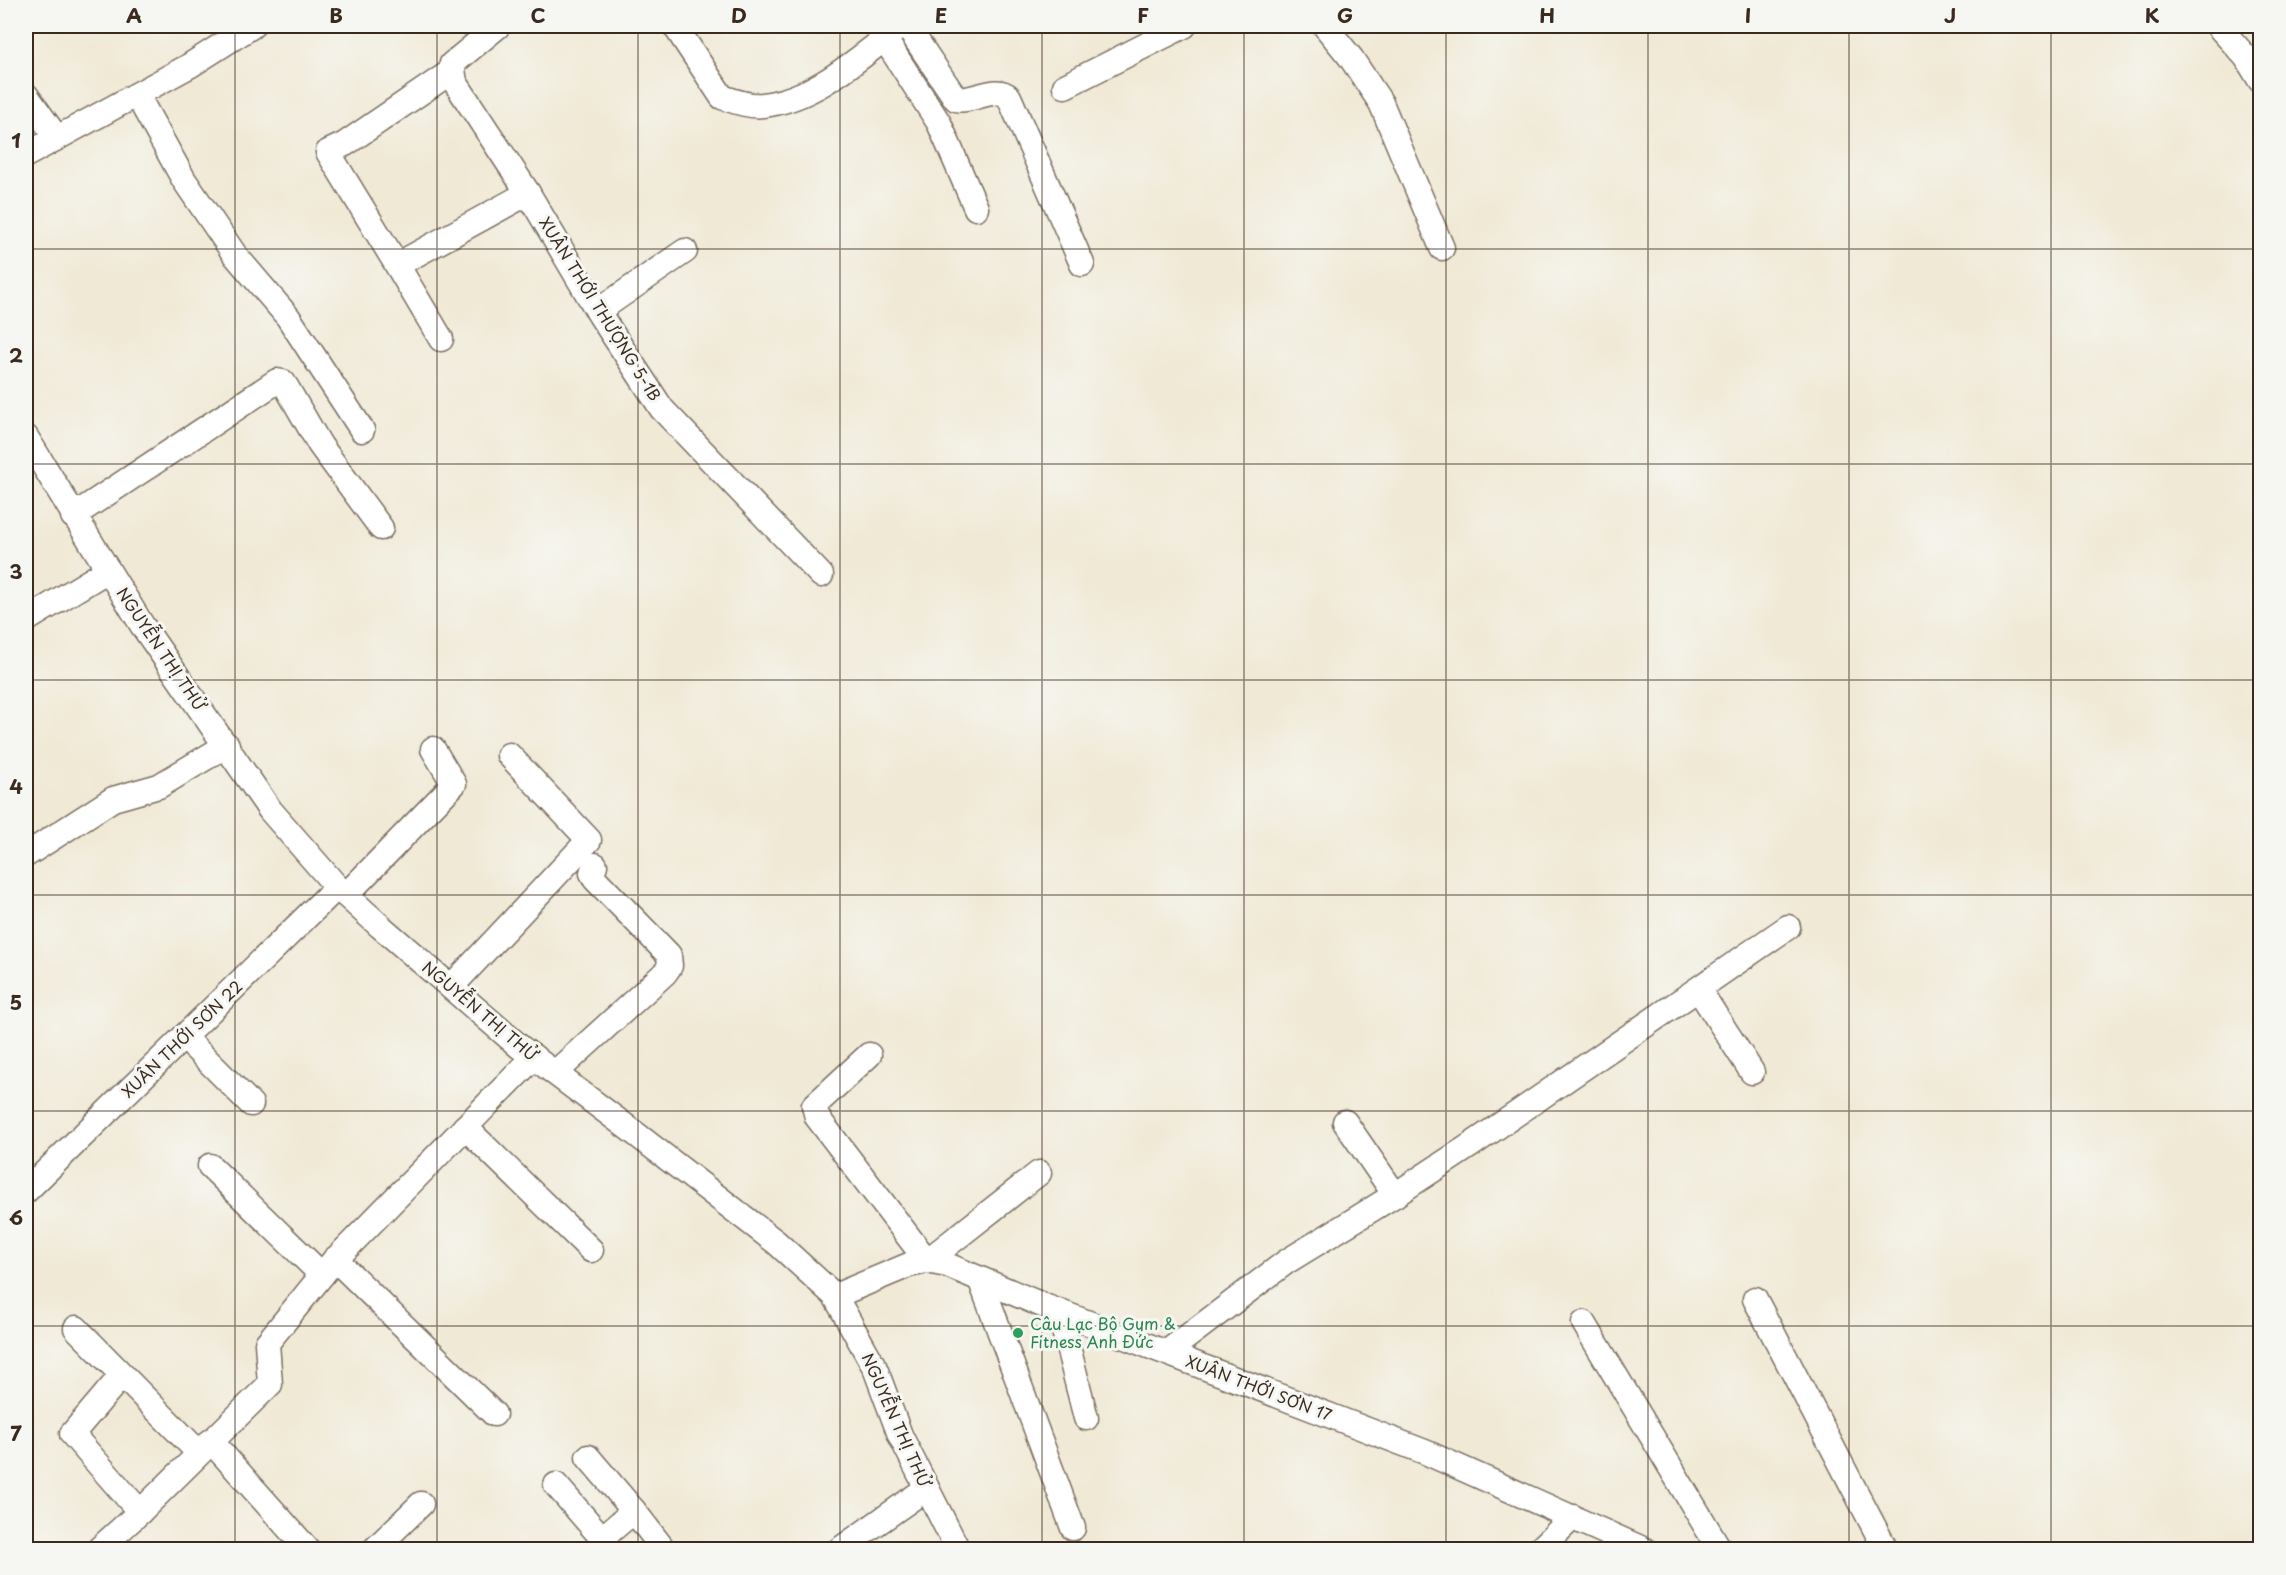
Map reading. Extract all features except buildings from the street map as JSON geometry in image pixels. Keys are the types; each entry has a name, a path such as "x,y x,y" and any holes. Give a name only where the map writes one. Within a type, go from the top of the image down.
{"street":[{"path":"26,155 189,66 252,26"},
{"path":"441,339 328,152 345,144 452,71 452,64 498,26"},
{"path":"675,26 722,97 760,106 794,98 827,81 893,32 939,123 976,208"},
{"path":"907,26 956,99 962,100 999,92 1009,97 1082,264"},
{"path":"1065,86 1184,26"},
{"path":"2218,26 2246,57 2260,80"},
{"path":"1335,28 1351,58 1381,103 1442,248"},
{"name":"XUÂN THỚI THƯỢNG 5-1B","path":"452,71 455,82 528,193 597,311 662,409 821,575"},
{"path":"26,95 57,138"},
{"path":"136,95 183,180 235,255 288,317 362,430"},
{"path":"397,265 528,193"},
{"path":"597,311 685,251"},
{"path":"73,516 277,381 283,382 320,445 381,528"},
{"name":"NGUYỄN THỊ THỬ","path":"26,437 142,625 270,810 342,891 534,1057 777,1243 835,1296 875,1368 900,1435 958,1550"},
{"path":"26,620 108,570"},
{"path":"26,855 113,799 159,786 227,745"},
{"name":"XUÂN THỚI SƠN 22","path":"26,1191 184,1037 454,784 433,749"},
{"path":"451,987 589,840 508,755"},
{"path":"555,1073 616,1020 670,966 669,955 595,879 592,873 595,865"},
{"path":"1167,1352 1286,1262 1395,1196 1788,927"},
{"path":"1699,990 1752,1072"},
{"path":"184,1037 251,1104"},
{"path":"869,1055 814,1106 817,1117 927,1261"},
{"path":"98,1550 140,1512 270,1384 267,1342 329,1267 534,1057"},
{"path":"1345,1122 1395,1196"},
{"path":"465,1127 591,1250"},
{"path":"210,1166 329,1267 494,1414"},
{"path":"835,1296 909,1265 927,1261 1039,1173"},
{"name":"XUÂN THỚI SƠN 17","path":"927,1261 947,1265 1059,1311 1425,1452 1645,1550"},
{"path":"980,1279 1072,1528"},
{"path":"1755,1299 1886,1550"},
{"path":"1059,1311 1086,1418"},
{"path":"1584,1323 1720,1550"},
{"path":"76,1329 122,1376 205,1447 308,1550"},
{"path":"122,1376 72,1434 140,1512"},
{"path":"588,1457 664,1550"},
{"path":"556,1485 602,1538 634,1511"},
{"path":"839,1550 927,1488"},
{"path":"375,1550 421,1504"},
{"path":"1539,1550 1573,1517"}],"place":[{"name":"Câu Lạc Bộ Gym & Fitness Anh Đức","path":"1018,1333"}]}
